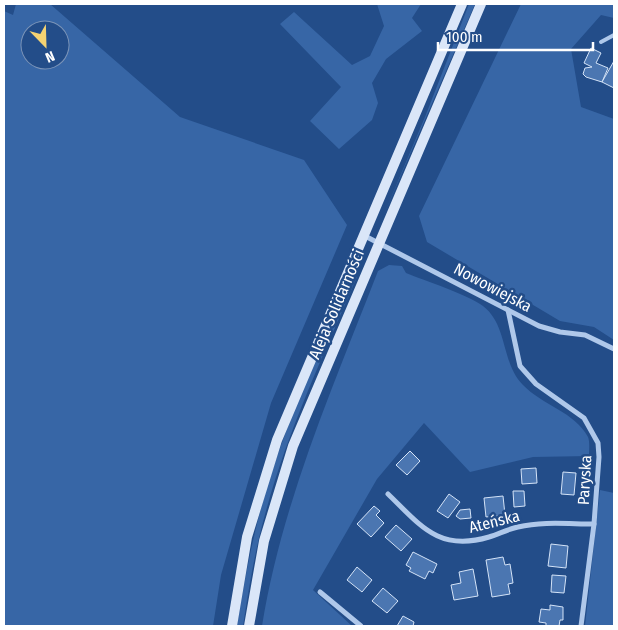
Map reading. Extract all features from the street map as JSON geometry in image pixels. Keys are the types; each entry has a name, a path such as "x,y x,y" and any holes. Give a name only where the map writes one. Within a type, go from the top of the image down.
{"main road":[{"name":"Aleja Solidarności","path":"232,626 248,537 270,459 462,4"},
{"name":"Aleja Solidarności","path":"249,626 261,555 286,464 309,404 481,4"}],"street":[{"name":"Nowowiejska","path":"363,235 550,330 585,334 614,349"},
{"name":"Paryska","path":"508,310 520,366 536,384 584,418 598,443 599,457 594,524 581,626"},
{"name":"Ateńska","path":"388,494 434,535 450,542 470,541 516,527 546,523 594,524"},
{"path":"320,592 360,626"}],"lane":[{"path":"600,42 614,35"}],"shaded area":[{"path":"16,4 50,4 68,20 20,20 20,70 70,70 70,21 180,117 304,160 347,225 271,403 221,575 213,626 4,626 4,11 13,15"},
{"path":"377,4 421,4 412,18 422,31 386,59 372,83 378,103 372,120 339,149 310,121 341,87 280,24 294,12 352,65 370,56 384,26"},
{"path":"469,4 475,4 382,219 425,117"},
{"path":"521,4 614,4 614,18 601,15 571,49 581,107 614,119 614,340 594,327 560,321 427,242 419,216"},
{"path":"389,265 402,266 406,273 457,292 483,306 497,323 516,376 531,392 567,415 582,428 589,439 589,456 533,457 470,472 424,423 377,479 313,590 352,626 262,626 282,535 311,446 378,271"},
{"path":"352,275 357,277 307,392 275,481 255,554 243,626 237,626 250,553 269,481 297,403"},
{"path":"600,490 614,493 614,626 585,626"}],"building":[{"path":"591,48 601,53 596,63 608,68 602,82 586,77 583,74 585,68 592,67 584,63"},
{"path":"614,61 614,88 602,82"},
{"path":"410,451 420,461 407,475 396,465"},
{"path":"536,468 537,483 522,484 521,469"},
{"path":"563,472 576,473 574,495 561,494"},
{"path":"513,491 524,491 525,506 514,507"},
{"path":"449,494 460,502 448,518 437,511"},
{"path":"503,496 505,515 486,517 484,498"},
{"path":"374,506 380,511 376,515 384,523 371,537 357,524"},
{"path":"470,509 471,518 460,519 456,516 460,510"},
{"path":"396,525 412,539 401,551 385,537"},
{"path":"551,544 568,546 566,568 548,566"},
{"path":"413,552 437,564 433,573 429,571 425,579 409,571 411,568 406,565"},
{"path":"503,557 505,565 510,564 513,583 508,584 510,594 492,597 486,560"},
{"path":"357,567 372,580 362,592 347,580"},
{"path":"473,569 478,596 454,600 451,585 461,583 459,572"},
{"path":"552,575 566,576 564,593 551,592"},
{"path":"383,588 398,601 387,613 372,601"},
{"path":"550,605 563,607 563,620 560,620 559,626 546,626 546,623 539,622 541,609 550,610"},
{"path":"403,616 414,622 413,626 397,626"}]}
